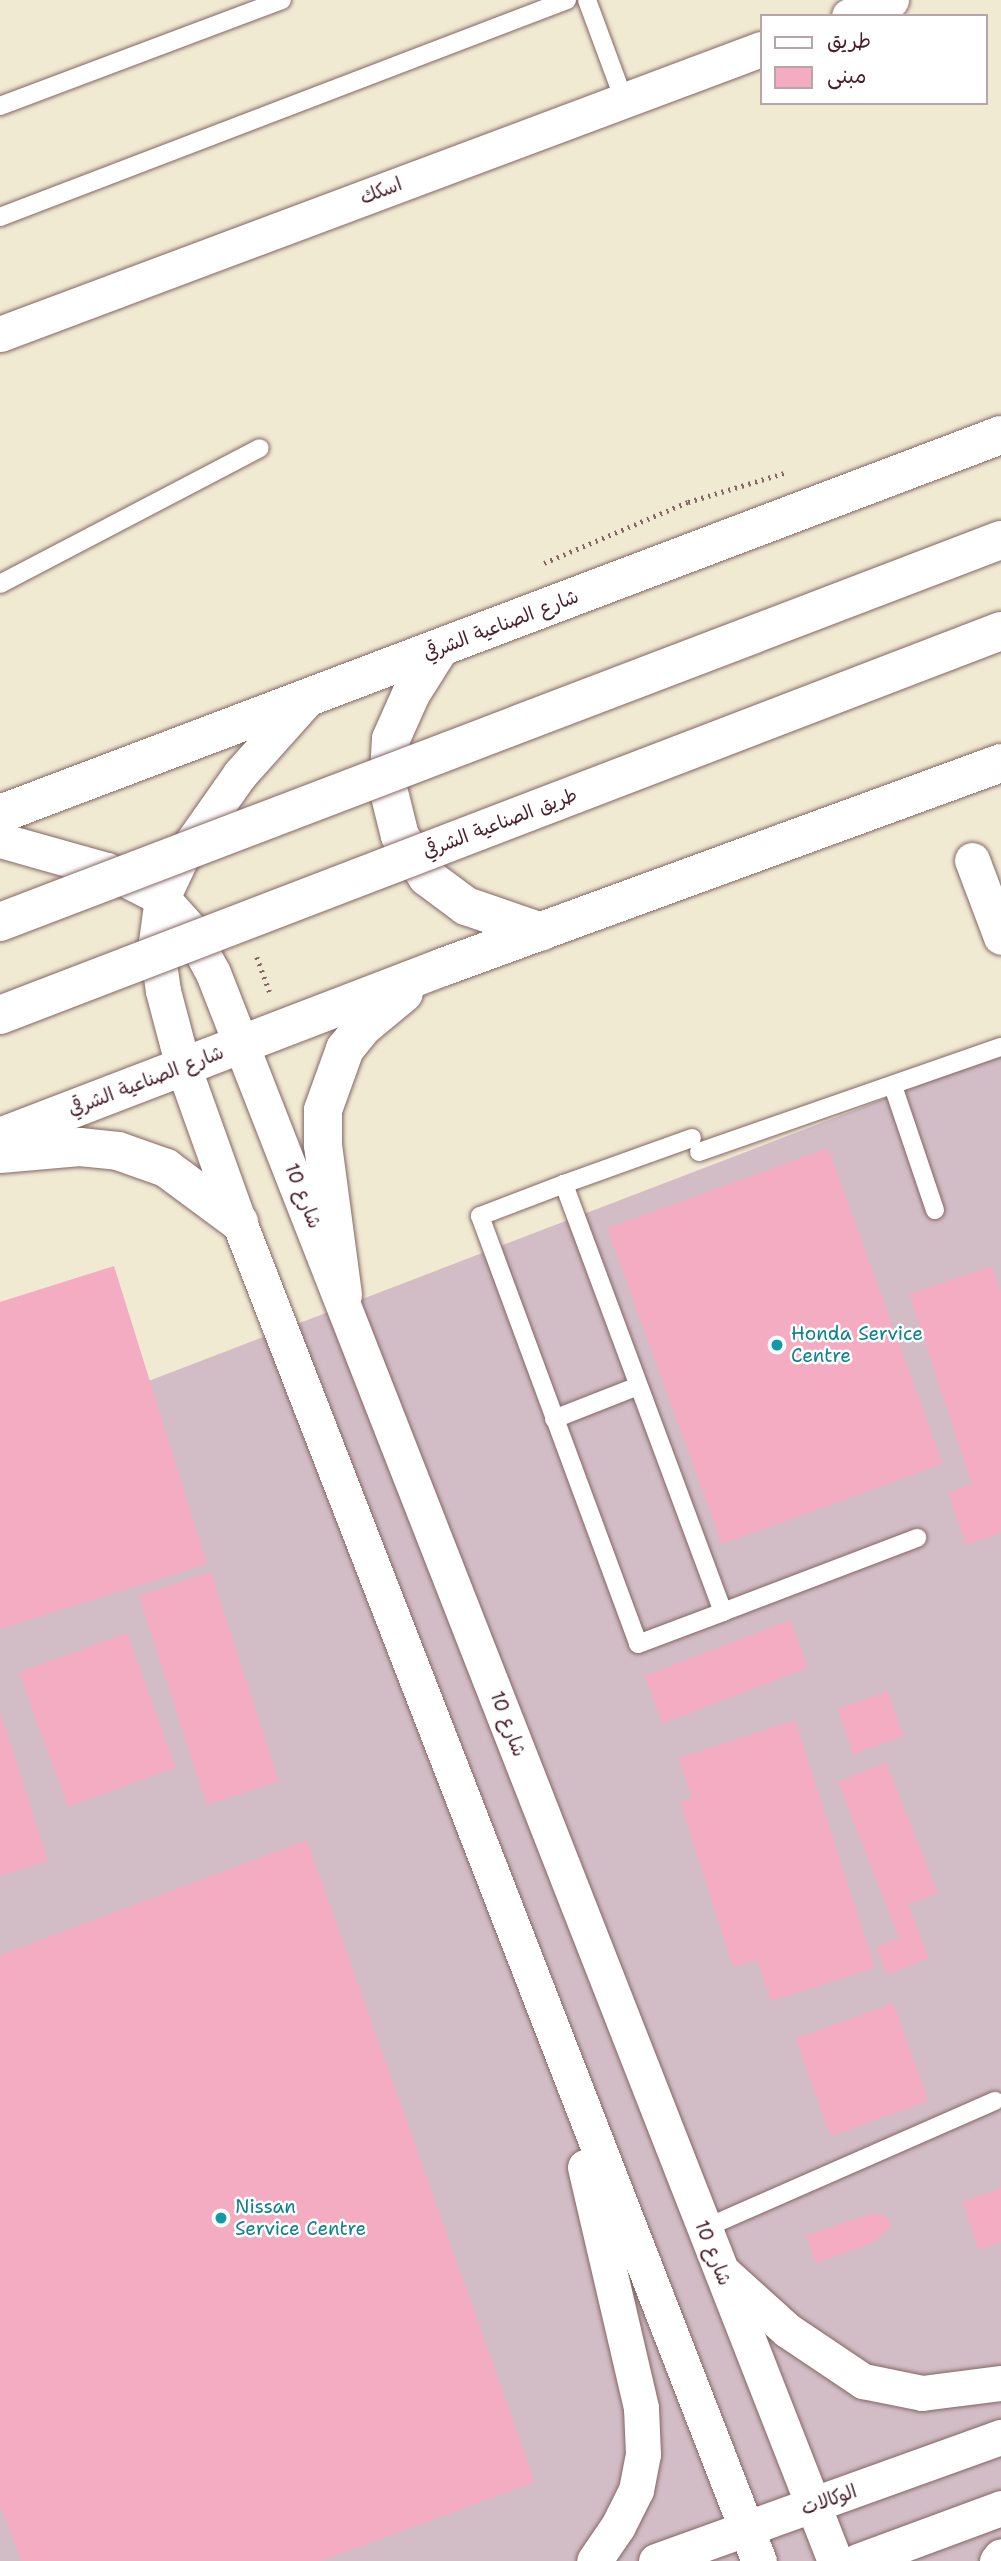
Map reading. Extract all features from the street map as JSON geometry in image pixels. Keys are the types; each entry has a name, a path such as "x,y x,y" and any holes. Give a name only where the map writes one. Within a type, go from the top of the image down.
{"main road":[{"name":"شارع الصناعية الشرقي","path":"0,814 1001,435"},
{"path":"0,922 1001,540"},
{"name":"طريق الصناعية الشرقي","path":"0,1015 1001,631"},
{"path":"440,648 411,694 391,739 388,788 400,836 427,877 466,906 541,932"},
{"name":"شارع الصناعية الشرقي","path":"0,1137 443,967 1001,763"},
{"path":"343,1296 323,1145 323,1110 331,1077 363,1027 443,967"},
{"path":"0,1154 80,1147 118,1151 166,1168 239,1222"}],"street":[{"path":"854,14 891,0"},
{"name":"اسكك","path":"0,334 760,49"},
{"path":"308,698 205,820 162,898 156,942 183,1066 239,1222 573,2090 759,2561"},
{"name":"شارع 10","path":"0,840 107,870 162,898 188,927 243,1044 343,1296 703,2229 835,2561"},
{"path":"972,860 1001,937"},
{"path":"573,2090 584,2166 641,2408 643,2454 636,2490 618,2526 594,2561"},
{"path":"718,2267 788,2330 863,2381 922,2393 1001,2383"},
{"name":"الوكالات","path":"656,2561 1001,2437"},
{"path":"858,2561 1001,2508"},
{"path":"997,2561 1001,2556"}],"lane":[{"path":"0,106 282,0"},
{"path":"0,216 567,0"},
{"path":"587,0 624,100"},
{"path":"0,584 260,448"},
{"path":"916,1538 638,1644 480,1216 564,1184 893,1086 1001,1047"},
{"path":"893,1086 936,1210"},
{"path":"564,1184 723,1612"},
{"path":"554,1419 638,1386"},
{"path":"703,2229 995,2101"}],"shaded area":[{"path":"1001,1054 1001,2561 0,2561 0,1438"}],"building":[{"name":"Honda Service Centre","path":"828,1148 943,1464 722,1544 607,1228"},
{"path":"114,1266 207,1564 0,1629 0,1302"},
{"path":"992,1266 1001,1293 1001,1533 966,1545 948,1492 972,1484 909,1294"},
{"path":"211,1572 279,1781 207,1805 139,1595"},
{"path":"790,1620 808,1668 663,1724 644,1676"},
{"path":"127,1633 176,1767 68,1807 19,1672"},
{"path":"887,1691 903,1736 854,1754 837,1709"},
{"path":"0,1711 48,1861 0,1876"},
{"path":"795,1720 875,1968 771,2001 757,1960 733,1967 680,1802 692,1798 679,1758"},
{"path":"886,1762 938,1893 908,1904 929,1958 887,1975 876,1947 899,1938 838,1782"},
{"name":"Nissan Service Centre","path":"307,1840 535,2482 321,2561 22,2561 0,2507 0,1955"},
{"path":"893,2003 929,2101 831,2136 795,2039"},
{"path":"1001,2188 1001,2242 978,2250 963,2201"},
{"path":"873,2213 887,2216 891,2227 875,2242 816,2263 806,2235"}],"place":[{"name":"Honda Service Centre","path":"777,1345"},
{"name":"Nissan Service Centre","path":"221,2218"}]}
